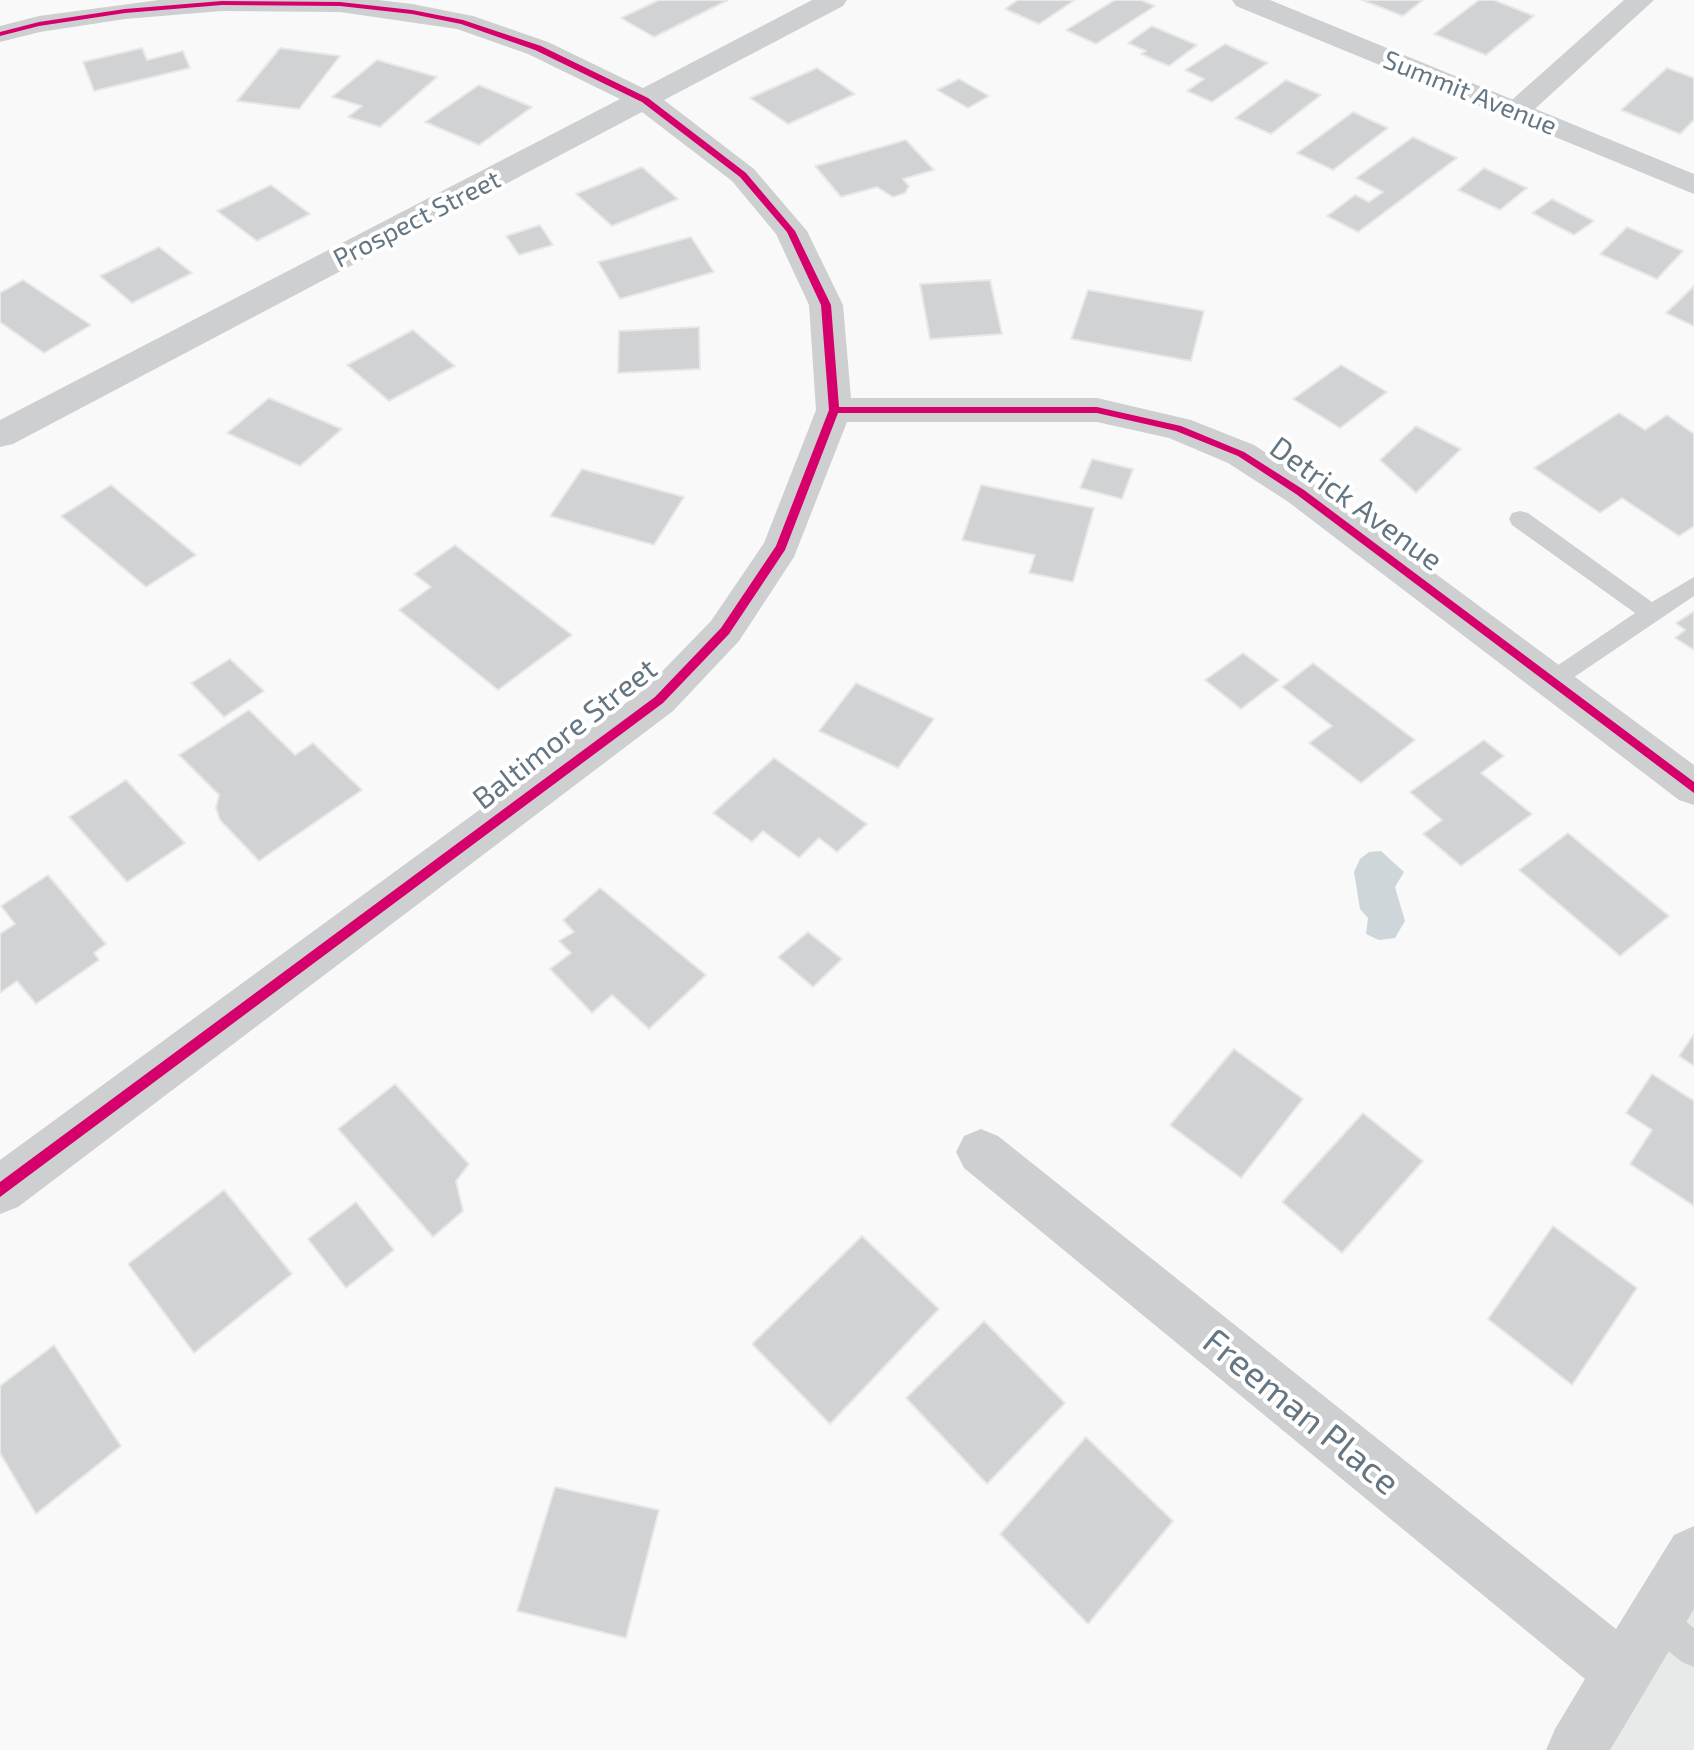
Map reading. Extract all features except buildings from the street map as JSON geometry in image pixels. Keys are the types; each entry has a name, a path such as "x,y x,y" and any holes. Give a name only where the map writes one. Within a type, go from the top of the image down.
{"street":[{"name":"Prospect Street","path":"0,435 833,0"},
{"name":"Summit Avenue","path":"1246,0 1694,185"},
{"path":"1515,112 1640,0"},
{"name":"Baltimore Street","path":"0,34 82,18 194,5 340,4 412,12 463,22 538,48 645,100 743,175 791,231 826,305 834,410 781,547 725,631 659,700 0,1190"},
{"name":"Detrick Avenue","path":"834,410 1097,410 1178,428 1241,454 1300,492 1694,788"},
{"name":"Freeman Place","path":"981,1152 1621,1671"},
{"path":"1576,1750 1621,1671 1674,1634 1694,1555"}],"lane":[{"path":"1520,519 1652,613"},
{"path":"1553,680 1694,585"}],"shaded area":[{"path":"1381,851 1404,872 1395,887 1405,921 1395,938 1379,940 1366,934 1368,918 1360,909 1354,872 1360,859 1369,852"},
{"path":"1694,1555 1694,1750 1577,1750"}],"cycle path":[{"path":"0,34 39,24 125,11 222,3 340,4 412,12 463,22 538,48 645,100 743,175 791,231 826,305 834,410 781,547 725,631 659,700 0,1190"},
{"path":"834,410 1097,410 1178,428 1241,454 1300,492 1694,788"}]}
